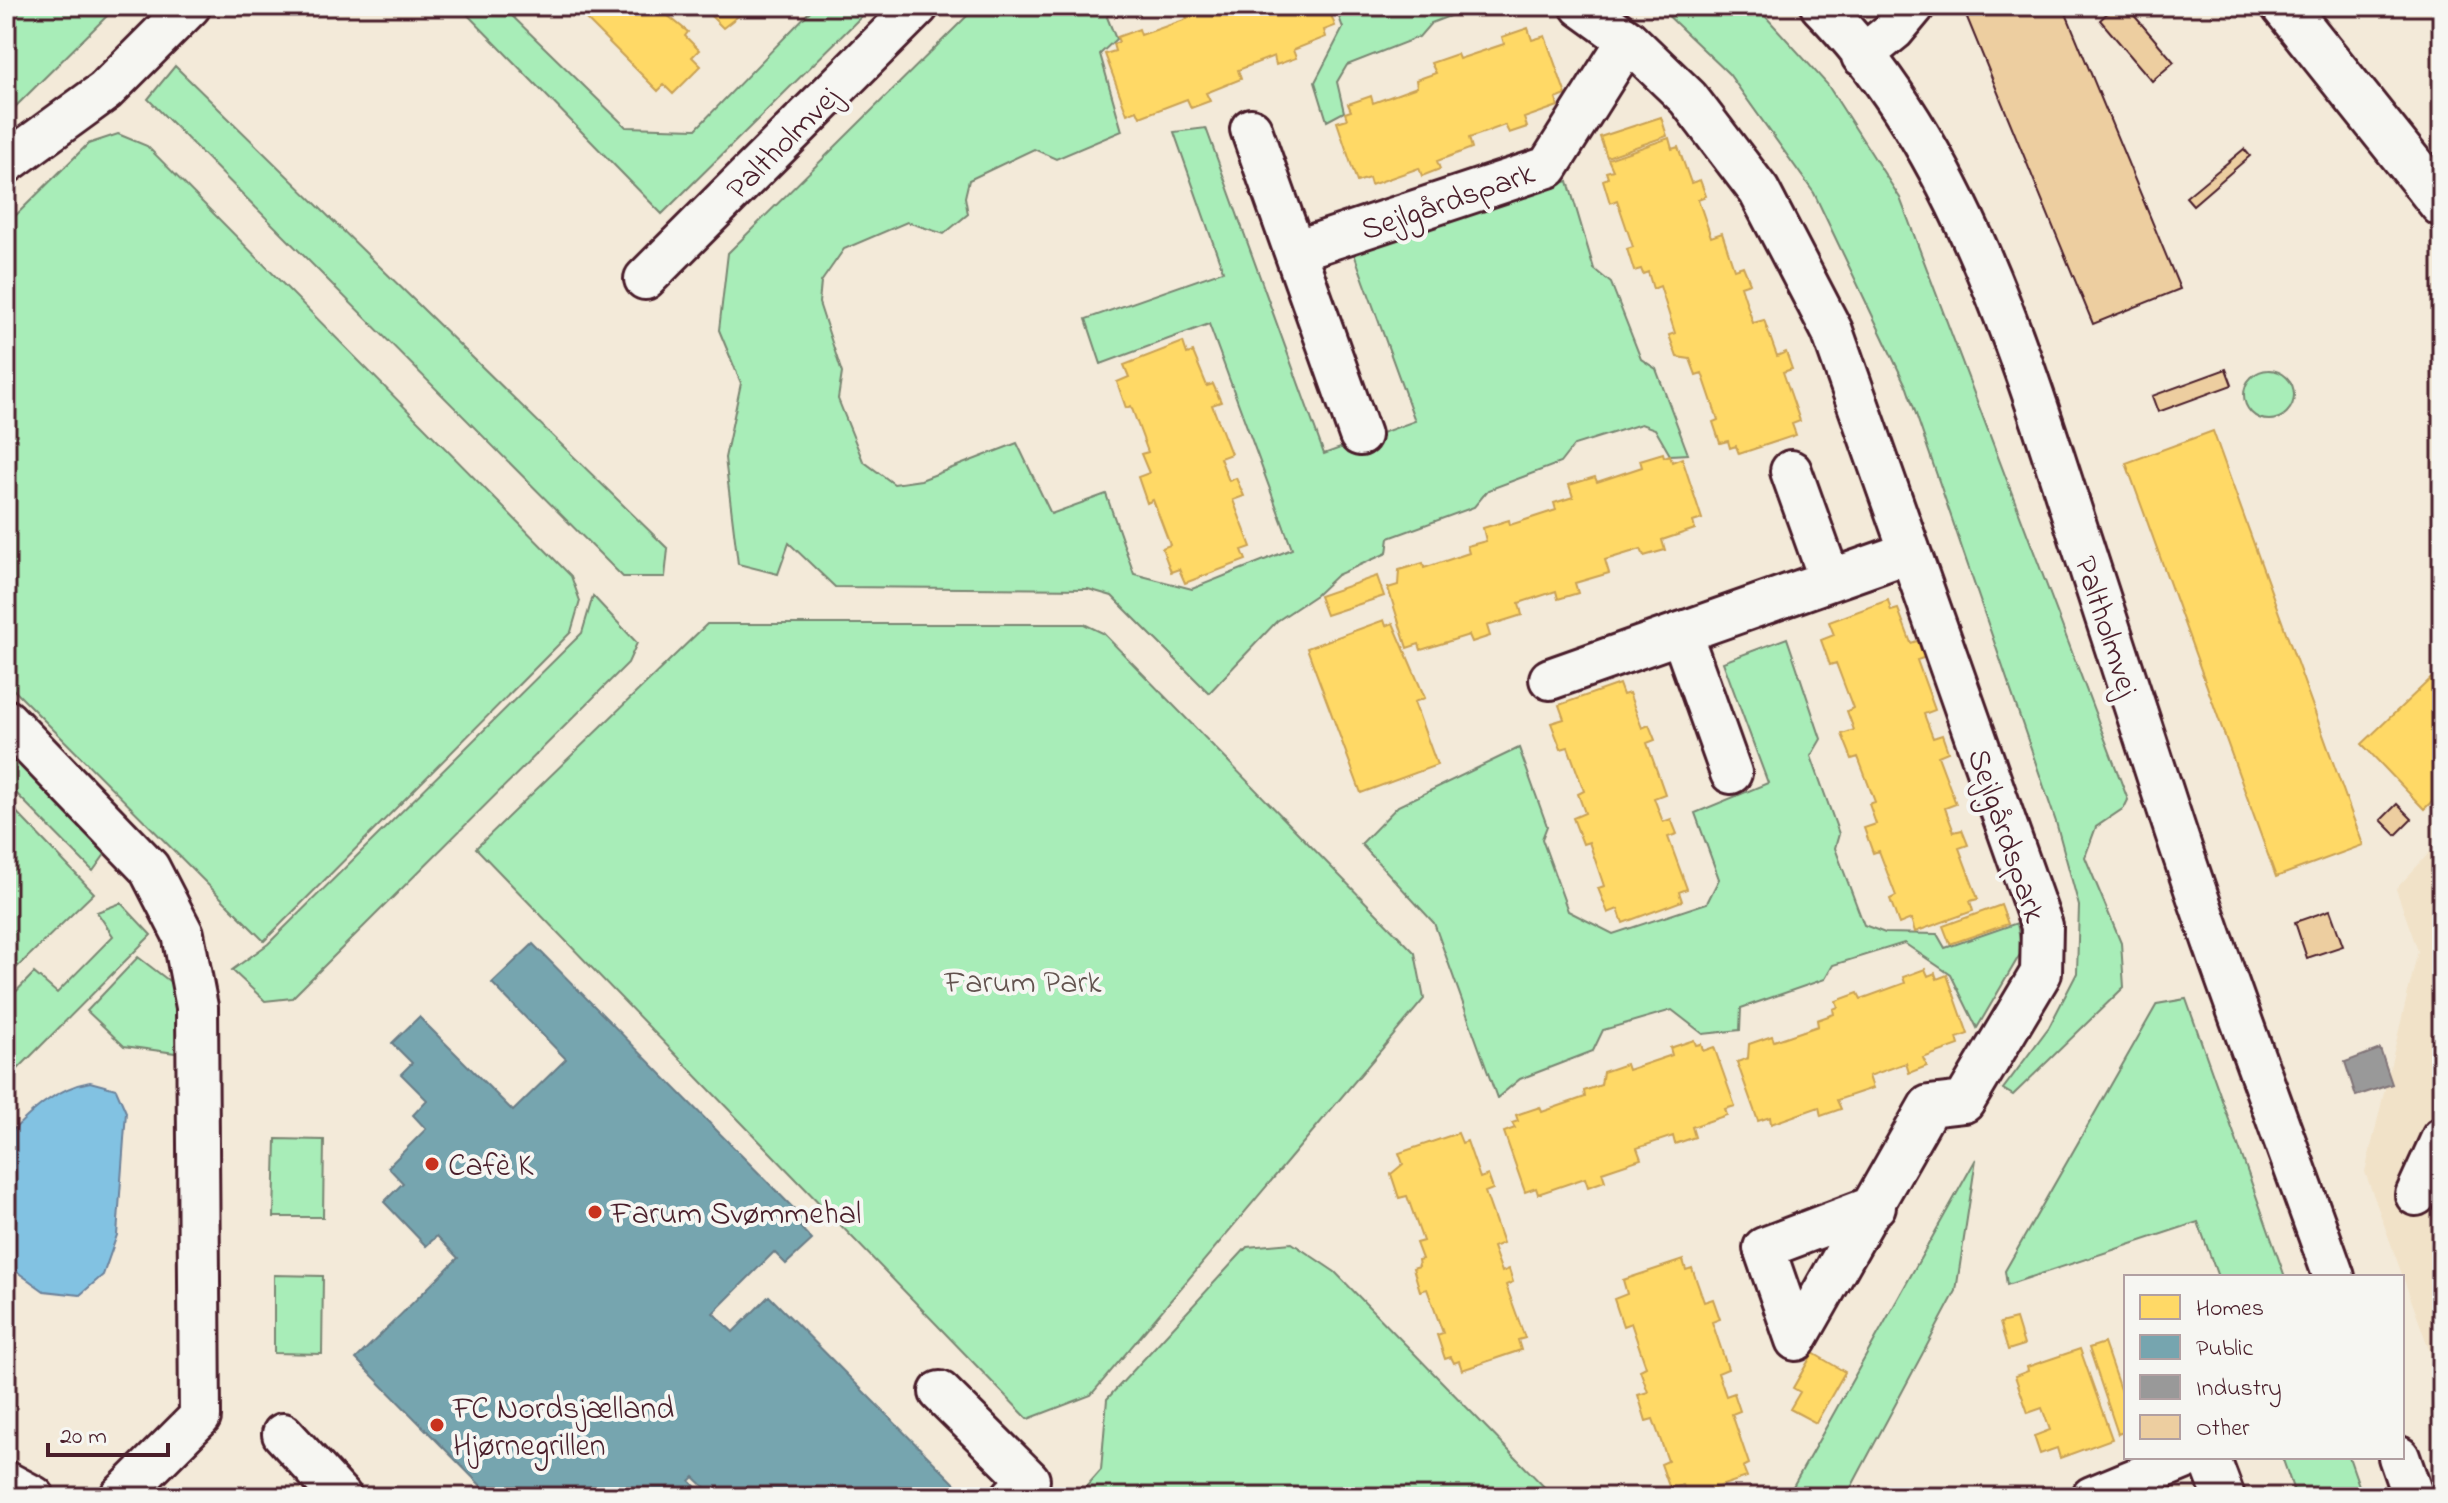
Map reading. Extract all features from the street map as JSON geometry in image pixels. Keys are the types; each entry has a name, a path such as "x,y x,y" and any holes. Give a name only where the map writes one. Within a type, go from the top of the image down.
{"main road":[{"path":"2284,6 2442,204"}],"street":[{"path":"6,163 105,91 190,6"},
{"name":"Paltholmvej","path":"645,279 918,6"},
{"name":"Sejlgårdspark","path":"1581,6 1628,40 1688,98 1759,191 1832,331 2042,926 2041,973 1964,1102 1929,1106 1875,1206"},
{"name":"Paltholmvej","path":"1821,6 1916,129 1986,270 2044,426 2168,810 2333,1275"},
{"path":"1862,56 1894,30 1914,6"},
{"name":"Sejlgårdspark","path":"1295,251 1548,167 1628,40"},
{"path":"1251,129 1360,435"},
{"path":"1791,471 1830,580"},
{"path":"1550,679 1910,552"},
{"path":"1681,633 1731,773"},
{"path":"6,720 149,868 183,934 197,1007 200,1417 120,1497"},
{"path":"2416,1195 2442,1138"},
{"path":"940,1392 1029,1480 1012,1497"},
{"path":"283,1434 341,1497"},
{"path":"2092,1497 2184,1459"},
{"path":"2210,1459 2224,1497"},
{"path":"2400,1459 2413,1497"},
{"path":"6,1482 34,1497"}],"shaded area":[{"path":"2442,839 2442,1385 2365,1172 2418,951 2396,889"}],"green space":[{"path":"6,6 117,6 6,116"},
{"path":"459,6 502,6 626,127 696,129 815,6 872,6 662,214"},
{"path":"977,6 1113,6 1107,17 1116,39 1100,54 1122,131 1056,159 1034,149 969,180 965,197 968,214 944,234 907,222 844,249 821,282 819,303 842,373 838,399 863,461 894,484 921,480 1017,443 1051,514 1106,494 1134,574 1192,589 1292,549 1209,324 1101,364 1086,319 1223,271 1174,132 1206,128 1324,454 1415,421 1353,251 1568,181 1594,269 1611,283 1641,359 1656,369 1688,454 1670,455 1655,429 1641,424 1574,445 1560,463 1488,490 1474,507 1389,538 1387,553 1337,575 1316,595 1277,621 1209,693 1112,596 1088,589 835,587 789,543 778,574 738,564 725,458 741,383 719,330 728,253"},
{"path":"1335,6 1476,6 1431,23 1419,37 1347,65 1337,82 1344,112 1327,121 1315,82 1343,28"},
{"path":"1658,6 1756,6 1827,84 1900,198 2128,800 2124,808 2096,827 2085,857 2121,943 2124,987 2013,1095 2003,1089 2049,1027 2077,973 2079,906 2056,822 1907,388 1814,193 1729,74"},
{"path":"175,66 668,549 665,577 623,577 148,99"},
{"path":"118,134 147,146 571,576 580,601 571,632 264,941 6,682 6,225 88,144"},
{"path":"2269,370 2286,378 2294,395 2286,412 2269,420 2252,412 2244,395 2252,378"},
{"path":"593,596 637,643 628,663 292,998 265,1001 232,970 268,944 582,633"},
{"name":"Farum Park","path":"707,624 1084,624 1103,633 1415,953 1424,999 1091,1395 1028,1419 476,848"},
{"path":"1787,638 1821,739 1811,756 1839,834 1835,848 1864,925 1885,933 1937,934 1945,948 2017,923 2022,951 1977,1028 1951,975 1904,943 1833,965 1825,979 1741,1008 1740,1030 1703,1034 1672,1010 1603,1030 1593,1051 1520,1079 1497,1098 1434,923 1361,844 1398,806 1519,748 1547,826 1542,839 1568,911 1613,934 1707,903 1719,879 1695,813 1768,783 1723,662"},
{"path":"6,748 108,850 93,871 6,783"},
{"path":"6,801 94,893 6,978"},
{"path":"121,903 151,935 6,1081 6,1002 34,973 57,993 113,936 97,912"},
{"path":"138,957 181,990 183,1054 124,1046 87,1011"},
{"path":"2186,999 2284,1275 2217,1275 2198,1222 2007,1285 2005,1271 2157,1004"},
{"path":"276,1139 324,1140 323,1217 274,1217"},
{"path":"1976,1159 1956,1291 1846,1497 1787,1497"},
{"path":"1292,1243 1335,1272 1554,1497 1077,1497 1101,1470 1107,1399 1247,1247"},
{"path":"274,1275 323,1276 322,1354 274,1353"},
{"path":"2283,1459 2350,1459 2363,1497 2296,1497"}],"water":[{"path":"90,1082 116,1089 126,1112 117,1235 103,1275 80,1295 44,1291 6,1264 6,1137 54,1096"}],"building: Homes":[{"path":"573,6 656,6 688,32 685,36 699,50 692,57 701,66 673,94 664,85 658,91"},
{"path":"701,6 751,6 723,28"},
{"path":"1202,6 1328,6 1335,26 1324,30 1326,37 1293,50 1296,58 1276,65 1274,56 1238,70 1241,79 1206,93 1210,101 1191,108 1187,99 1140,117 1137,110 1127,114 1105,54 1115,51 1113,44 1119,42 1117,37 1139,29 1141,35 1187,19 1185,13"},
{"path":"1528,28 1532,40 1545,36 1566,95 1556,99 1558,106 1524,118 1527,127 1509,133 1505,125 1469,138 1472,148 1437,161 1440,169 1422,176 1419,168 1371,185 1369,178 1357,182 1337,122 1347,119 1345,113 1351,111 1348,104 1371,96 1373,103 1417,87 1416,80 1436,73 1431,63 1457,54 1459,59 1504,44 1502,37"},
{"path":"1661,117 1667,136 1607,157 1600,137"},
{"path":"1669,138 1672,149 1678,147 1691,183 1700,180 1706,196 1698,199 1711,237 1722,233 1734,269 1743,266 1750,283 1741,286 1753,323 1764,320 1777,356 1786,352 1792,369 1783,372 1800,421 1792,424 1796,435 1739,454 1736,446 1730,448 1728,441 1720,443 1713,422 1718,420 1702,373 1696,375 1690,359 1677,357 1669,335 1675,333 1660,286 1653,289 1648,272 1643,274 1641,269 1634,271 1627,249 1633,247 1617,200 1610,203 1603,180 1608,178 1606,172 1613,170 1608,159"},
{"path":"1183,342 1187,354 1193,352 1207,386 1213,384 1221,402 1212,405 1231,454 1220,458 1229,481 1236,478 1244,496 1233,500 1251,547 1242,550 1246,560 1185,583 1179,569 1171,572 1162,548 1170,545 1153,500 1147,503 1138,477 1149,473 1141,454 1148,452 1131,406 1126,408 1117,382 1129,377 1124,365"},
{"path":"2213,431 2363,845 2276,877 2126,463"},
{"path":"1663,453 1664,457 1670,455 1672,462 1682,458 1702,519 1693,522 1695,529 1662,540 1665,550 1644,556 1641,549 1605,560 1609,573 1575,583 1578,593 1558,599 1556,591 1519,603 1522,615 1487,626 1490,636 1472,642 1469,635 1421,650 1419,644 1407,648 1388,588 1398,585 1399,570 1423,563 1424,568 1469,553 1467,546 1486,541 1483,528 1509,520 1510,525 1556,510 1554,503 1573,497 1569,485 1595,477 1597,482 1642,467 1640,460"},
{"path":"1377,576 1384,596 1326,615 1319,596"},
{"path":"1888,600 1891,611 1898,609 1911,643 1920,640 1926,657 1917,660 1935,710 1924,714 1933,738 1942,735 1948,752 1938,756 1956,804 1945,808 1954,832 1962,830 1968,845 1959,848 1978,899 1970,901 1973,911 1915,932 1911,919 1899,924 1890,899 1896,896 1879,851 1873,853 1864,828 1876,824 1869,804 1875,802 1858,757 1852,759 1842,734 1854,730 1847,711 1853,708 1836,663 1830,665 1821,640 1834,635 1829,622"},
{"path":"1384,620 1386,626 1393,623 1425,698 1414,702 1437,765 1361,793 1307,648"},
{"path":"2442,668 2442,792 2424,809 2362,744"},
{"path":"1619,684 1623,695 1629,693 1642,728 1649,725 1655,740 1647,743 1665,794 1654,798 1663,822 1671,819 1677,834 1668,837 1687,889 1679,892 1682,901 1623,923 1618,909 1608,913 1598,888 1604,886 1589,842 1583,844 1573,818 1585,813 1578,794 1584,791 1568,747 1561,749 1551,723 1564,719 1559,705"},
{"path":"2001,905 2008,924 1950,944 1943,926"},
{"path":"1925,969 1928,976 1935,973 1937,979 1947,975 1968,1034 1957,1038 1959,1045 1923,1058 1927,1066 1909,1073 1906,1063 1869,1076 1873,1088 1837,1100 1841,1109 1821,1116 1819,1107 1771,1124 1770,1117 1758,1121 1737,1062 1748,1058 1749,1044 1772,1036 1774,1041 1818,1026 1817,1020 1834,1014 1833,1009 1838,1007 1836,1001 1858,993 1861,999 1905,983 1903,977"},
{"path":"1694,1040 1696,1045 1701,1044 1703,1051 1714,1047 1735,1106 1725,1109 1727,1115 1692,1127 1695,1137 1675,1144 1673,1136 1637,1148 1641,1159 1602,1172 1605,1181 1588,1187 1585,1178 1538,1194 1536,1188 1525,1192 1504,1132 1515,1128 1512,1123 1518,1121 1516,1115 1540,1107 1542,1112 1585,1097 1584,1091 1601,1085 1603,1072 1626,1064 1628,1070 1672,1055 1670,1048"},
{"path":"1458,1133 1462,1143 1467,1141 1480,1178 1488,1175 1493,1189 1485,1192 1503,1243 1493,1247 1502,1272 1509,1269 1513,1282 1506,1285 1525,1338 1518,1340 1521,1350 1462,1370 1459,1361 1454,1363 1451,1357 1445,1359 1437,1335 1443,1333 1427,1289 1420,1291 1413,1268 1419,1266 1418,1260 1422,1259 1416,1243 1423,1241 1407,1196 1399,1198 1391,1174 1403,1164 1399,1153"},
{"path":"1683,1260 1686,1270 1692,1268 1704,1302 1713,1299 1720,1319 1712,1322 1728,1369 1718,1373 1726,1396 1734,1393 1740,1411 1732,1414 1749,1464 1743,1467 1747,1477 1688,1497 1683,1485 1670,1489 1661,1464 1668,1461 1653,1419 1646,1421 1638,1395 1648,1392 1640,1370 1646,1367 1631,1323 1623,1326 1614,1299 1627,1294 1623,1280"},
{"path":"2016,1319 2024,1345 2008,1350 2000,1323"},
{"path":"2104,1343 2124,1401 2124,1432 2118,1434 2089,1348"},
{"path":"2080,1349 2112,1439 2060,1458 2057,1448 2040,1454 2034,1436 2050,1430 2042,1408 2028,1413 2015,1376 2028,1371 2027,1367"},
{"path":"1813,1353 1845,1372 1816,1423 1790,1409 1800,1392 1793,1388"}],"building: Public":[{"name":"Farum Svømmehal","path":"533,944 806,1221 800,1227 812,1240 786,1264 774,1252 713,1313 733,1332 769,1296 968,1497 715,1497 694,1477 690,1481 705,1497 492,1497 356,1359 458,1258 437,1236 426,1246 384,1202 403,1183 388,1167 426,1129 413,1115 427,1100 401,1074 412,1063 392,1043 419,1017 513,1111 566,1059 492,983"}],"building: Industry":[{"path":"2380,1049 2392,1084 2356,1096 2345,1062"}],"building: Other":[{"path":"1988,6 2063,6 2180,289 2093,324 1966,15"},
{"path":"2115,6 2126,6 2174,62 2152,81 2100,20"},
{"path":"2244,149 2250,156 2193,205 2186,197"},
{"path":"2226,369 2232,385 2158,412 2152,396"},
{"path":"2397,804 2412,819 2396,835 2381,820"},
{"path":"2330,910 2343,946 2307,958 2295,922"}],"place":[{"name":"Cafè K","path":"432,1164"},
{"name":"Farum Svømmehal","path":"595,1212"},
{"name":"FC Nordsjælland Hjørnegrillen","path":"437,1425"}]}
